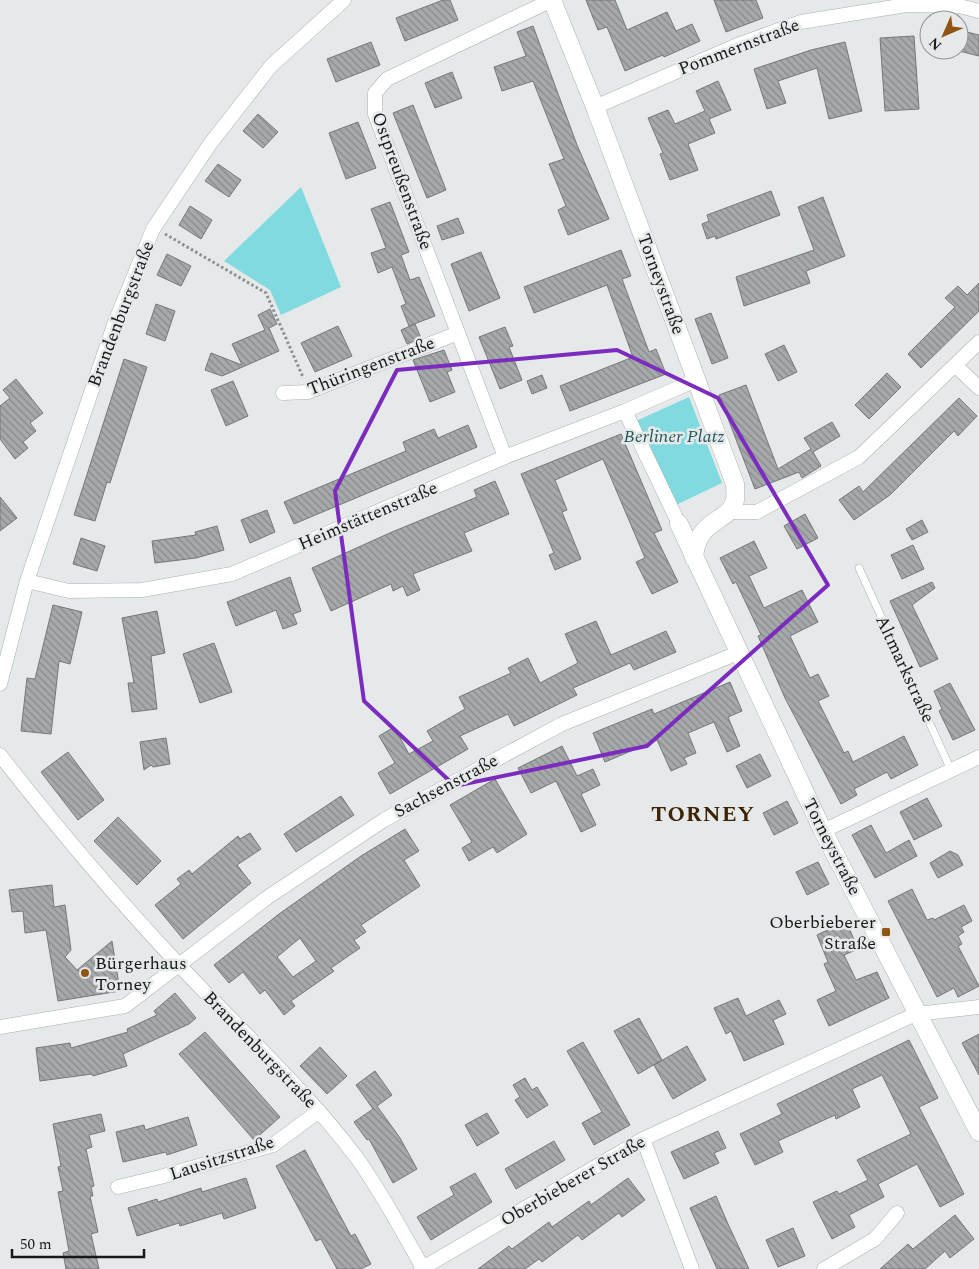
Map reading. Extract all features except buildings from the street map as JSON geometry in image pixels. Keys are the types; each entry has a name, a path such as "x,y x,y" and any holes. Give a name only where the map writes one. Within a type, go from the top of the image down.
{"street":[{"name":"Torneystraße","path":"552,0 595,107 736,484 735,501 726,512 704,529 697,538 694,558"},
{"name":"Ostpreußenstraße","path":"505,457 375,114 375,93 387,79 552,0"},
{"name":"Brandenburgstraße","path":"0,684 27,582 114,325 153,229 210,144 271,66 340,1"},
{"name":"Pommernstraße","path":"595,107 740,44 801,22 906,5 959,6 979,11"},
{"name":"Thüringenstraße","path":"283,393 308,392 458,333"},
{"path":"726,512 757,512 859,457 979,342"},
{"path":"956,366 979,388"},
{"name":"Heimstättenstraße","path":"27,582 69,590 142,590 232,574 505,457 625,411 696,380"},
{"name":"Torneystraße","path":"625,411 823,831 916,1014 979,1132"},
{"name":"Sachsenstraße","path":"0,1027 125,1006 180,966 268,897 384,820 562,724 738,653"},
{"name":"Brandenburgstraße","path":"0,755 79,854 180,966 319,1111 357,1159 391,1211 422,1268"},
{"path":"823,831 979,757"},
{"name":"Oberbieberer Straße","path":"422,1268 643,1139 916,1014 979,1007"},
{"name":"Lausitzstraße","path":"118,1187 273,1145 319,1111"},
{"path":"643,1139 692,1269"},
{"path":"824,1269 875,1239 897,1213"}],"lane":[{"name":"Altmarkstraße","path":"859,568 951,770"}],"path":[{"path":"153,229 266,293 299,364 308,392"}],"highlighted area":[{"path":"617,350 718,398 828,585 647,746 455,786 364,701 335,491 397,370"}],"green space":[{"path":"301,187 341,287 281,315 270,290 224,261"},
{"name":"Berliner Platz","path":"689,397 722,483 676,505 636,421"}],"place":[{"name":"Oberbieberer Straße","path":"886,932"},
{"name":"Bürgerhaus Torney","path":"85,973"}],"district":[{"name":"TORNEY","path":"703,814"}]}
